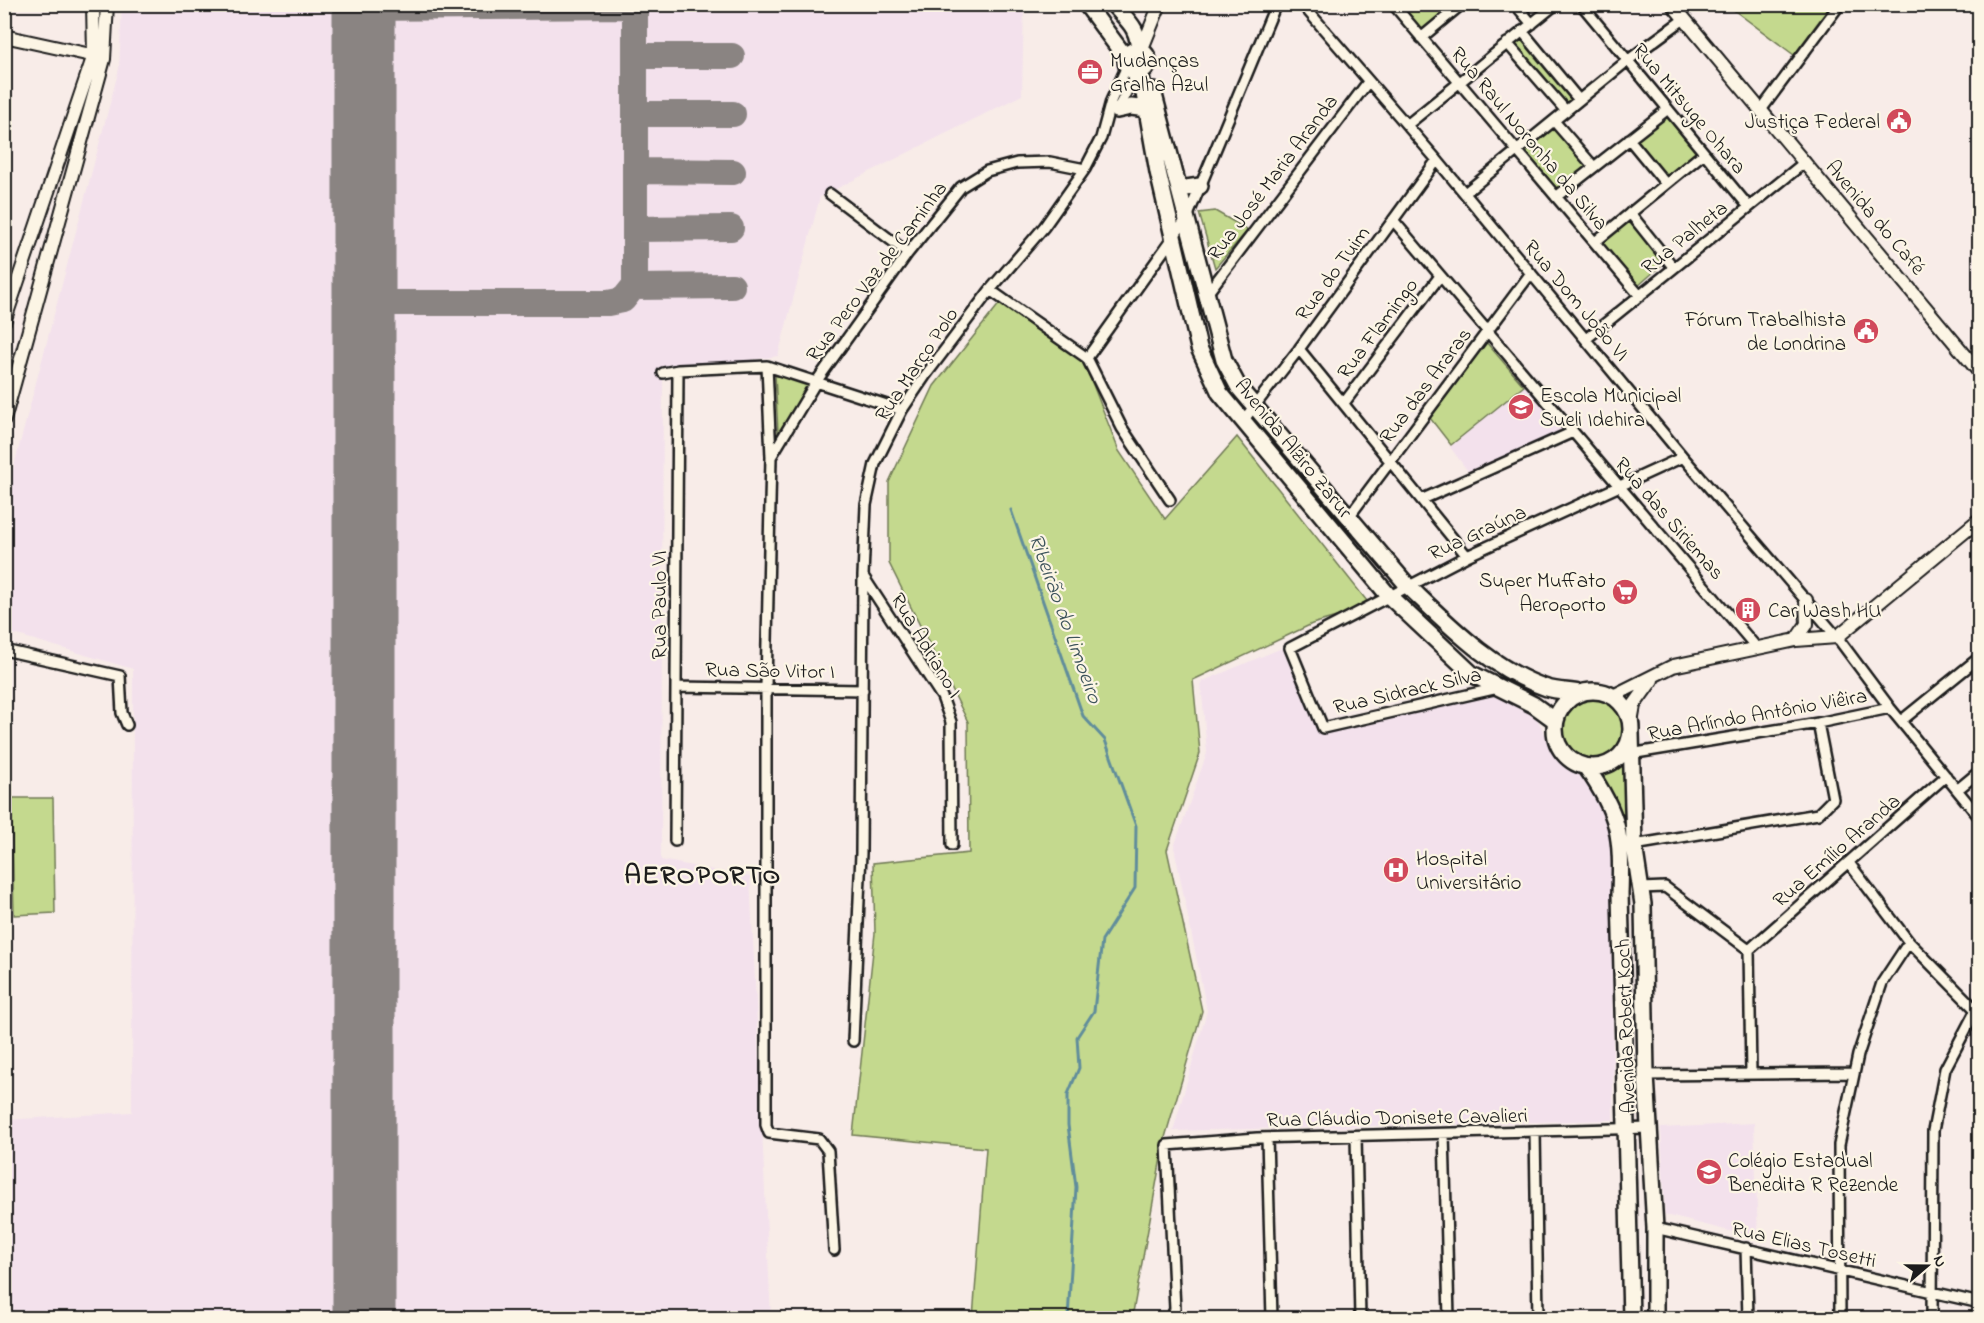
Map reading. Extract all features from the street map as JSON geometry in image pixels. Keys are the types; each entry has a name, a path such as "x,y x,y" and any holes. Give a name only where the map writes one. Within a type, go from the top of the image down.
{"main road":[{"path":"1086,4 1137,62"},
{"path":"1113,4 1139,35 1137,62"},
{"name":"Avenida Alziro Zarur","path":"1137,62 1158,172 1199,348 1220,393 1389,596 1472,674 1534,705 1556,721"},
{"name":"Avenida Alziro Zarur","path":"1137,62 1179,189 1224,360 1239,388 1408,586 1489,659 1547,687 1580,693"},
{"path":"1113,112 1131,107 1147,109"},
{"path":"1179,189 1200,186"},
{"path":"1602,692 1612,696 1621,703 1631,727 1628,745 1616,759 1599,767 1586,767 1575,763 1562,750 1555,733 1560,709 1580,693 1602,692"},
{"name":"Avenida Robert Koch","path":"1631,727 1634,845 1643,904 1646,1075 1654,1228 1655,1318"},
{"name":"Avenida Robert Koch","path":"1586,767 1606,795 1618,824 1622,852 1621,899 1631,1318"},
{"path":"1621,899 1641,888"},
{"path":"1621,899 1643,904"}],"street":[{"path":"4,322 99,57 93,4"},
{"path":"4,420 9,378 99,57 107,4"},
{"path":"1137,62 1160,4"},
{"path":"1087,358 1187,218 1276,4"},
{"name":"Rua Dom João VI","path":"1302,4 1465,193 1683,457 1837,637 1890,708 1980,818"},
{"name":"Rua Raul Noronha da Silva","path":"1393,4 1640,296"},
{"path":"1515,4 1532,24"},
{"path":"1407,125 1556,4"},
{"name":"Rua Mitsuge Ohara","path":"1581,4 1749,207"},
{"name":"Avenida do Café","path":"1672,4 1980,373"},
{"path":"1761,110 1840,4"},
{"path":"1421,38 1461,5"},
{"path":"1465,193 1628,61 1684,19"},
{"path":"1522,32 1579,100"},
{"path":"4,36 99,57"},
{"path":"1508,43 1566,111"},
{"name":"Rua Março Polo","path":"853,1041 861,852 863,576 866,505 875,464 902,410 990,290 1044,227 1085,169 1113,112 1111,101 1137,62"},
{"name":"Rua José Maria Aranda","path":"1206,295 1368,82"},
{"path":"1556,196 1668,109"},
{"path":"1554,121 1594,167"},
{"path":"1629,139 1666,184"},
{"path":"1595,242 1704,153"},
{"name":"Rua do Tuim","path":"1242,422 1299,349 1437,160"},
{"name":"Rua Pero Vaz de Caminha","path":"771,457 816,382 909,253 961,187 987,171 1017,163 1050,162 1085,169"},
{"name":"Rua Palheta","path":"1586,339 1805,162"},
{"path":"830,194 909,253"},
{"path":"1630,213 1674,268"},
{"name":"Rua das Siriemas","path":"1393,220 1756,647"},
{"name":"Rua das Araras","path":"1348,518 1531,273"},
{"name":"Rua Flamingo","path":"1344,403 1440,276"},
{"path":"990,290 1087,358 1122,428 1170,500"},
{"path":"1299,349 1467,555"},
{"path":"663,374 678,370 767,366 902,410"},
{"name":"Rua Pero Vaz de Caminha","path":"767,366 771,457 766,687 768,854 766,1125 769,1133 819,1139 825,1144 828,1151 834,1250"},
{"name":"Rua Paulo VI","path":"675,841 678,370"},
{"path":"1423,499 1573,432"},
{"name":"Rua Graúna","path":"1323,728 1290,648 1467,555 1683,457"},
{"path":"1612,696 1672,666 1756,647 1796,640 1837,637 1980,519"},
{"name":"Rua Adriano I","path":"863,576 942,697 951,722 952,845"},
{"path":"1796,640 1807,624 1806,600"},
{"path":"4,650 120,676 122,713 127,725"},
{"path":"1901,721 1980,657"},
{"name":"Avenida Robert Koch","path":"1631,727 1634,705 1659,672"},
{"name":"Rua São Vitor I","path":"677,687 863,690"},
{"name":"Rua Sidrack Silva","path":"1323,728 1498,688"},
{"name":"Rua Arlíndo Antônio Viêira","path":"1630,754 1818,723 1890,708"},
{"path":"1634,845 1818,814 1833,799 1818,723"},
{"path":"1957,790 1980,771"},
{"name":"Rua Emílio Aranda","path":"1749,950 1946,776"},
{"path":"1849,863 1909,942 1978,1012 1945,1069 1933,1131 1932,1318"},
{"path":"1641,888 1662,886 1749,950 1751,1073"},
{"path":"1840,1318 1839,1145 1854,1073 1882,983 1909,942"},
{"path":"1646,1075 1854,1073"},
{"name":"Rua Cláudio Donisete Cavalieri","path":"1174,1315 1167,1145 1267,1138 1650,1128"},
{"path":"1535,1131 1538,1318"},
{"path":"1444,1134 1449,1318"},
{"path":"1356,1136 1360,1318"},
{"path":"1267,1138 1272,1318"},
{"name":"Rua Elias Tosetti","path":"1654,1228 1980,1303"},
{"path":"1746,1248 1748,1318"}],"shaded area":[{"path":"122,5 1024,5 1022,95 820,197 778,356 663,374 661,860 750,877 771,1318 5,1318 5,1120 132,1112 133,669 4,631 5,500 119,69"},
{"name":"Escola Municipal Sueli Idehira","path":"1526,383 1566,431 1470,474 1450,447"},
{"name":"Hospital Universitário","path":"1282,648 1321,735 1501,694 1536,716 1553,751 1591,785 1612,829 1613,1120 1173,1131 1207,1011 1174,847 1207,753 1201,682"},
{"name":"Colégio Estadual Benedita R Rezende","path":"1754,1123 1758,1238 1665,1215 1661,1128"}],"green space":[{"path":"1831,4 1794,55 1727,5"},
{"path":"1399,5 1455,5 1421,32"},
{"path":"1522,36 1575,99 1566,107 1512,44"},
{"path":"1667,114 1700,153 1666,179 1634,140"},
{"path":"1554,126 1589,166 1557,192 1522,151"},
{"path":"1215,211 1248,230 1215,268 1199,213"},
{"path":"1630,220 1664,263 1638,286 1601,243"},
{"path":"1000,303 1084,362 1119,451 1165,519 1237,437 1367,601 1343,615 1312,624 1193,680 1200,753 1167,850 1202,1011 1164,1141 1132,1318 973,1318 986,1148 853,1135 875,933 873,863 969,853 968,722 889,563 889,482 934,386"},
{"path":"1486,342 1524,386 1451,445 1430,418"},
{"path":"775,374 812,382 778,433"},
{"path":"1587,700 1599,700 1610,705 1618,713 1623,730 1621,742 1610,755 1599,760 1587,760 1576,755 1568,747 1563,736 1563,724 1568,713 1576,705"},
{"path":"1625,759 1628,856 1632,883 1626,884 1617,812 1606,787 1597,775 1617,767"},
{"path":"11,798 53,798 55,913 14,915"}],"waterway":[{"name":"Ribeirão do Limoeiro","path":"1011,510 1083,716 1105,740 1136,826 1135,888 1102,940 1094,1011 1077,1037 1079,1068 1068,1094 1068,1125 1076,1187 1068,1318"}],"taxiway":[{"path":"364,303 608,303 623,300 635,285 635,4"},
{"path":"364,8 635,6"},
{"path":"635,56 732,56"},
{"path":"636,114 733,114"},
{"path":"635,171 733,172"},
{"path":"635,229 731,228"},
{"path":"634,287 732,286"}],"runway":[{"path":"364,4 364,1318"}],"place":[{"name":"Mudanças Gralha Azul","path":"1090,72"},
{"name":"Justiça Federal","path":"1899,121"},
{"name":"Fórum Trabalhista de Londrina","path":"1866,331"},
{"name":"Escola Municipal Sueli Idehira","path":"1521,407"},
{"name":"Super Muffato Aeroporto","path":"1625,592"},
{"name":"Car Wash HU","path":"1748,610"},
{"name":"Hospital Universitário","path":"1396,870"},
{"name":"Colégio Estadual Benedita R Rezende","path":"1709,1172"}],"district":[{"name":"AEROPORTO","path":"703,874"}]}
